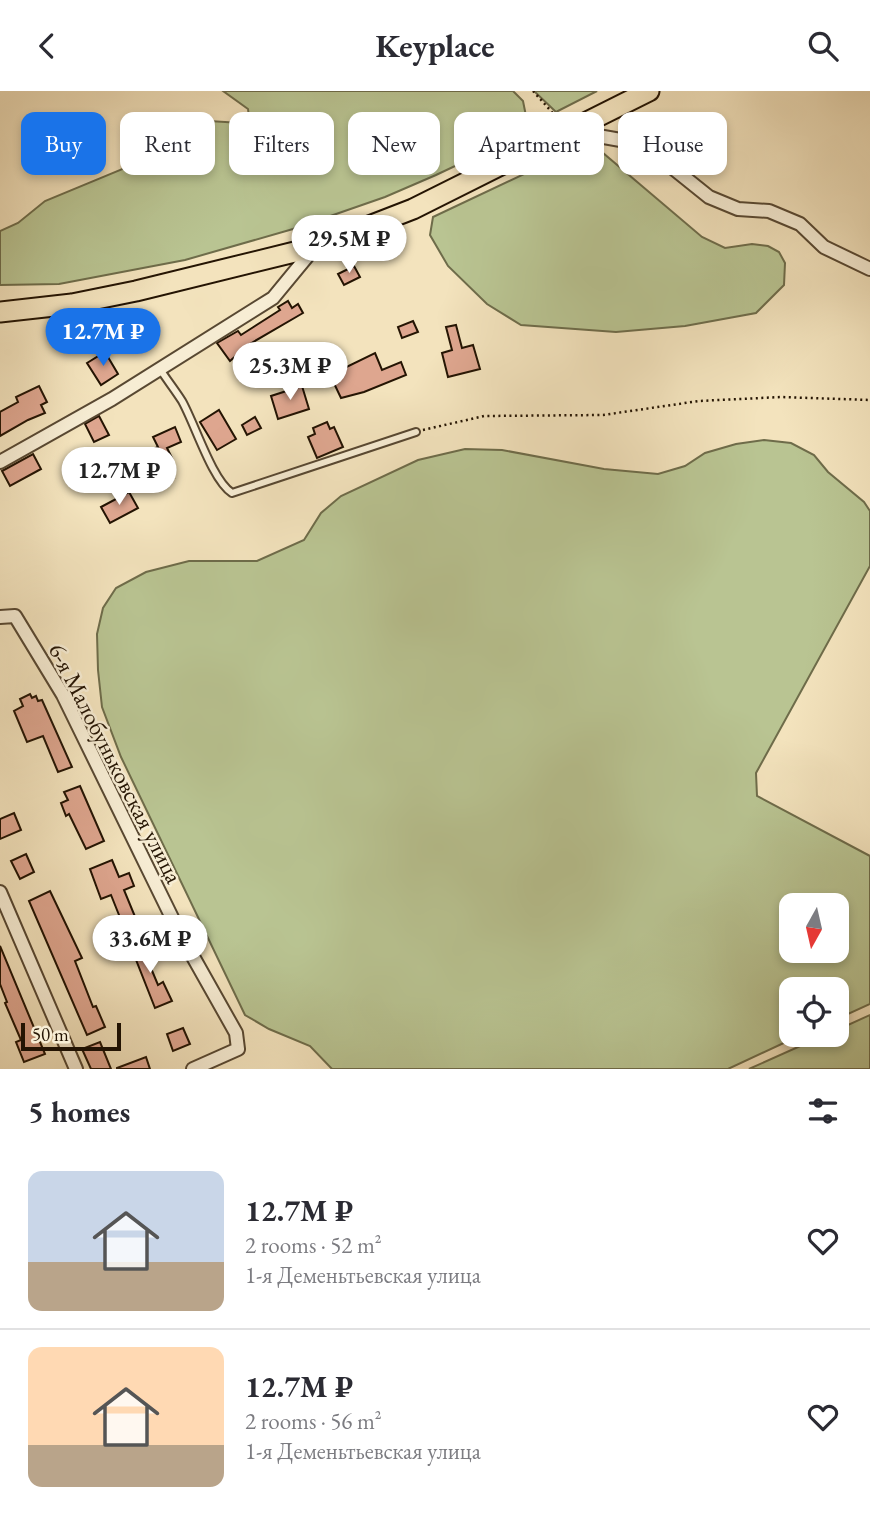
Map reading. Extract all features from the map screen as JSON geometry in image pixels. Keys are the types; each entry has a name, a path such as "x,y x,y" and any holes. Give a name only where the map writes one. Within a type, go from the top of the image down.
{"highway":[{"path":"604,114 649,91"},
{"path":"0,312 72,304 136,291 315,247 413,209 481,175"}],"street":[{"path":"604,137 643,144 709,197 738,209 769,211 800,224 824,247 870,269"},
{"path":"0,462 61,429 273,298 315,247"},
{"name":"6-я Малобуньковская улица","path":"0,617 15,616 64,695 178,930 236,1033 238,1049 193,1069"},
{"path":"0,892 76,1069"}],"lane":[{"path":"159,368 181,401 216,475 232,493 416,432"}],"path":[{"path":"533,91 552,112"},
{"path":"416,432 484,416 603,415 699,401 768,398 870,400"}],"green space":[{"path":"223,91 513,91 523,101 525,112 454,112 454,167 440,173 440,112 348,112 348,175 436,175 385,197 293,229 185,260 59,284 0,285 0,231 18,223 45,201 120,170 120,175 215,175 215,121 229,122 229,175 334,175 334,112 248,112"},
{"path":"534,91 597,91 556,112"},
{"path":"604,154 618,166 618,175 629,175 702,237 725,248 752,244 768,246 779,252 785,263 784,285 756,313 685,326 616,332 521,325 487,304 448,266 430,235 433,217 522,175 604,175"},
{"path":"764,440 791,443 814,455 828,472 864,502 870,511 870,566 756,773 757,796 870,856 870,1004 849,1014 849,977 779,977 779,1045 728,1069 332,1069 310,1046 269,1029 245,1015 121,757 102,707 97,634 103,608 116,588 146,572 189,561 257,561 304,540 321,513 341,496 418,460 465,449 502,450 604,469 658,474 685,466 705,453 736,444"},
{"path":"870,1015 870,1069 749,1069 798,1047 849,1047 849,1025"}],"building":[{"path":"354,266 360,277 344,285 338,274"},
{"path":"288,301 292,308 298,304 303,313 248,345 230,361 217,343 238,331 241,335 280,310 278,307"},
{"path":"413,321 418,332 402,338 398,327"},
{"path":"456,325 462,348 473,345 480,369 448,377 442,353 452,350 446,327"},
{"path":"105,352 118,374 101,385 87,363"},
{"path":"375,353 382,370 401,362 406,375 341,398 330,375"},
{"path":"39,386 47,402 41,405 45,413 0,436 0,412 18,402 16,397"},
{"path":"302,386 309,409 278,419 271,396"},
{"path":"219,410 236,439 217,450 200,422"},
{"path":"99,416 109,435 94,442 85,424"},
{"path":"255,417 261,428 247,435 242,425"},
{"path":"327,422 330,429 334,427 343,447 317,458 308,437 315,434 313,428"},
{"path":"175,427 181,442 167,448 172,458 166,460 174,478 160,485 156,476 145,481 136,461 150,455 148,451 158,447 153,437"},
{"path":"33,454 41,469 10,486 2,471"},
{"path":"129,492 138,508 110,523 101,507"},
{"path":"30,694 32,698 36,696 38,701 42,700 72,767 58,772 43,736 27,742 14,711 23,706 20,699"},
{"path":"80,786 104,841 86,849 61,803 68,800 64,792"},
{"path":"14,813 21,830 0,839 0,819"},
{"path":"26,854 34,872 20,879 11,861"},
{"path":"112,860 119,877 129,873 134,886 124,890 136,919 123,925 111,895 101,899 90,869"},
{"path":"50,891 82,958 75,961 93,1007 96,1006 105,1027 87,1035 29,901"},
{"path":"146,941 153,959 148,961 158,985 163,982 172,1001 155,1008 131,947"},
{"path":"0,946 45,1054 24,1062 16,1042 21,1040 0,984"},
{"path":"183,1028 190,1044 173,1051 167,1034"},
{"path":"100,1042 111,1069 91,1069 82,1049"},
{"path":"146,1057 150,1069 117,1069 117,1068"}]}
